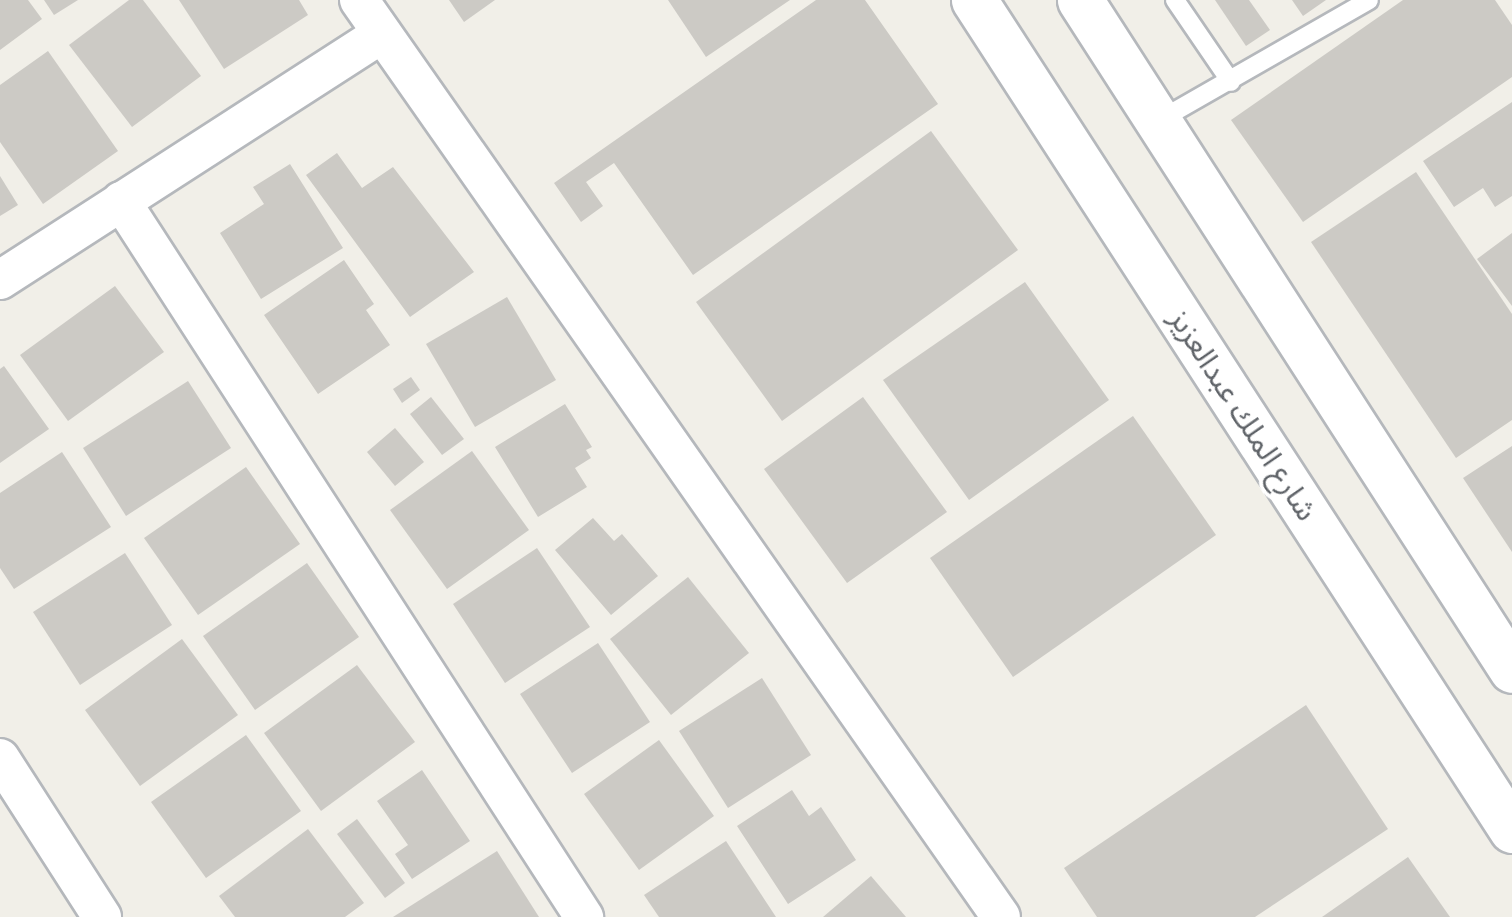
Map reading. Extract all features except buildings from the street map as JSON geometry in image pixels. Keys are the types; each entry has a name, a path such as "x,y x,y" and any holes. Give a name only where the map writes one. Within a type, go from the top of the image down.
{"street":[{"path":"359,0 1000,917"},
{"name":"شارع الملك عبدالعزيز","path":"974,0 1512,830"},
{"path":"1080,0 1512,670"},
{"path":"0,280 381,34"},
{"path":"122,202 584,917"},
{"path":"0,758 102,917"}],"lane":[{"path":"1175,0 1231,82"},
{"path":"1158,121 1369,0"}]}
